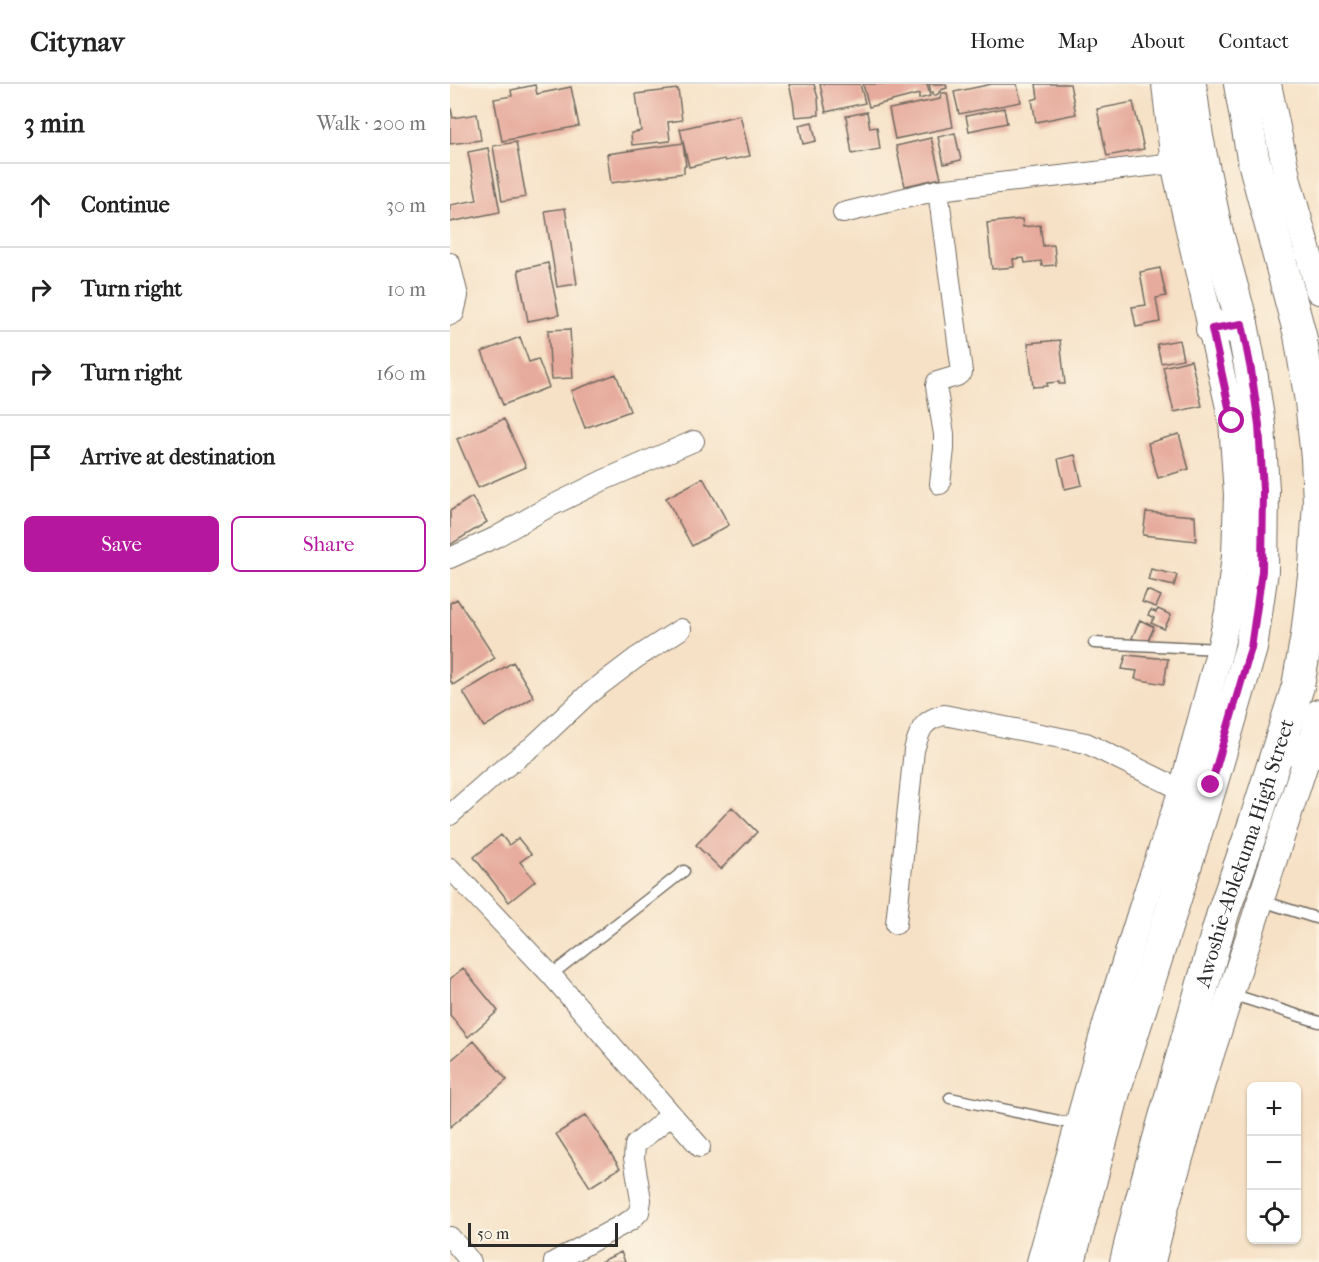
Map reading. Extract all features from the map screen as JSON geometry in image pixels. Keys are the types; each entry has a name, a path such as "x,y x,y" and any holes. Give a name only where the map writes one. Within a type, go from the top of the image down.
{"main road":[{"path":"1069,1262 1064,1224 1114,1092 1211,785 1251,648 1262,571 1263,490 1259,425 1251,370 1227,326 1216,229 1197,137 1190,84"},
{"name":"Awoshie-Ablekuma High Street","path":"1126,1262 1223,912 1256,822 1294,749 1298,687 1315,567 1319,502 1311,401 1300,335 1253,158 1240,84"}],"street":[{"path":"1040,1262 1064,1224 1078,1125 1108,1017 1182,790 1220,649 1228,612 1235,556 1237,495 1227,326 1174,163 1165,84"},
{"path":"1268,84 1288,182 1319,291"},
{"path":"843,213 938,190 1174,163"},
{"path":"938,190 962,372 957,376 937,382 936,386 945,449 940,484"},
{"path":"450,263 458,296 454,313 450,315"},
{"path":"450,558 496,537 543,510 604,480 694,441"},
{"path":"450,815 494,776 533,746 586,696 636,658 681,629"},
{"name":"Awoshie-Ablekuma High Street","path":"1152,1262 1166,1204 1208,1063 1261,901 1294,749 1319,712"},
{"path":"896,924 914,750 920,729 932,718 944,715 1086,743 1182,790"},
{"path":"450,868 551,975 700,1147"},
{"path":"554,1262 631,1220 639,1212 641,1200 634,1158 635,1145 671,1115"},
{"path":"450,1237 471,1262"}],"lane":[{"path":"1094,643 1220,649"},
{"path":"551,975 684,871"},
{"path":"1261,901 1319,919"},
{"path":"1231,994 1319,1022"},
{"path":"950,1098 1078,1125"}],"building":[{"path":"789,84 814,84 819,115 795,117"},
{"path":"820,84 860,84 865,103 826,112"},
{"path":"863,84 927,84 930,96 919,99 919,94 869,107"},
{"path":"929,84 946,84 947,88 934,96"},
{"path":"992,84 1017,84 1021,102 959,114 954,92"},
{"path":"1036,84 1070,84 1076,114 1036,122 1032,100 1038,98"},
{"path":"535,85 537,94 571,87 579,126 502,141 494,99 512,96 511,90"},
{"path":"678,89 682,120 668,122 670,141 632,145 631,133 641,131 636,94"},
{"path":"941,93 947,93 953,127 895,139 889,109 940,99"},
{"path":"1133,102 1144,149 1107,156 1097,109"},
{"path":"1004,108 1007,123 969,131 966,116"},
{"path":"451,109 453,118 477,114 481,140 450,144"},
{"path":"867,112 870,128 877,127 880,149 852,154 846,116"},
{"path":"740,115 750,156 689,167 680,129"},
{"path":"812,122 816,141 803,144 799,125"},
{"path":"955,133 961,160 944,164 938,137"},
{"path":"931,138 941,178 905,186 896,146"},
{"path":"516,142 526,197 502,201 493,146"},
{"path":"683,143 686,166 684,166 684,173 611,183 607,154"},
{"path":"488,148 500,212 450,222 450,205 477,200 468,152"},
{"path":"565,208 577,284 557,287 545,211"},
{"path":"1022,219 1023,227 1040,225 1043,246 1054,245 1056,265 1042,266 1041,261 1025,263 1024,258 1013,259 1014,267 992,269 987,223"},
{"path":"548,263 559,315 528,321 518,270"},
{"path":"1160,268 1166,296 1156,298 1160,322 1136,327 1132,307 1146,305 1140,272"},
{"path":"570,329 573,378 551,379 548,330"},
{"path":"520,337 529,362 538,359 549,387 503,405 482,352"},
{"path":"1060,340 1065,384 1047,383 1047,386 1033,387 1028,343"},
{"path":"1179,340 1183,359 1161,363 1157,344"},
{"path":"1191,360 1202,406 1174,412 1163,367"},
{"path":"616,374 630,411 585,428 571,391"},
{"path":"504,419 526,467 478,488 457,439"},
{"path":"1179,434 1189,469 1158,478 1148,443"},
{"path":"1075,455 1082,485 1065,489 1058,459"},
{"path":"703,478 729,525 692,546 666,498"},
{"path":"472,497 487,522 450,545 450,511"},
{"path":"1146,512 1195,516 1196,541 1143,535"},
{"path":"1151,569 1177,575 1174,586 1148,580"},
{"path":"1147,590 1161,596 1156,607 1142,602"},
{"path":"457,599 495,658 453,685 450,680 450,603"},
{"path":"1158,609 1171,615 1164,629 1151,623 1154,618 1148,615 1151,610 1156,612"},
{"path":"1140,620 1154,627 1146,645 1132,638"},
{"path":"1126,655 1168,659 1164,684 1135,679 1137,671 1122,669"},
{"path":"513,662 534,697 484,727 463,692"},
{"path":"732,807 757,832 721,869 696,845"},
{"path":"501,835 509,845 518,838 531,854 520,862 535,881 509,902 474,857"},
{"path":"463,968 498,1011 468,1037 450,1015 450,979"},
{"path":"474,1041 507,1080 450,1127 450,1061"},
{"path":"586,1115 620,1168 590,1187 556,1134"},
{"path":"621,1252 625,1262 600,1262"}],"route":[{"path":"1211,785 1251,648 1262,571 1263,490 1259,425 1242,324 1212,329 1232,421"}]}
